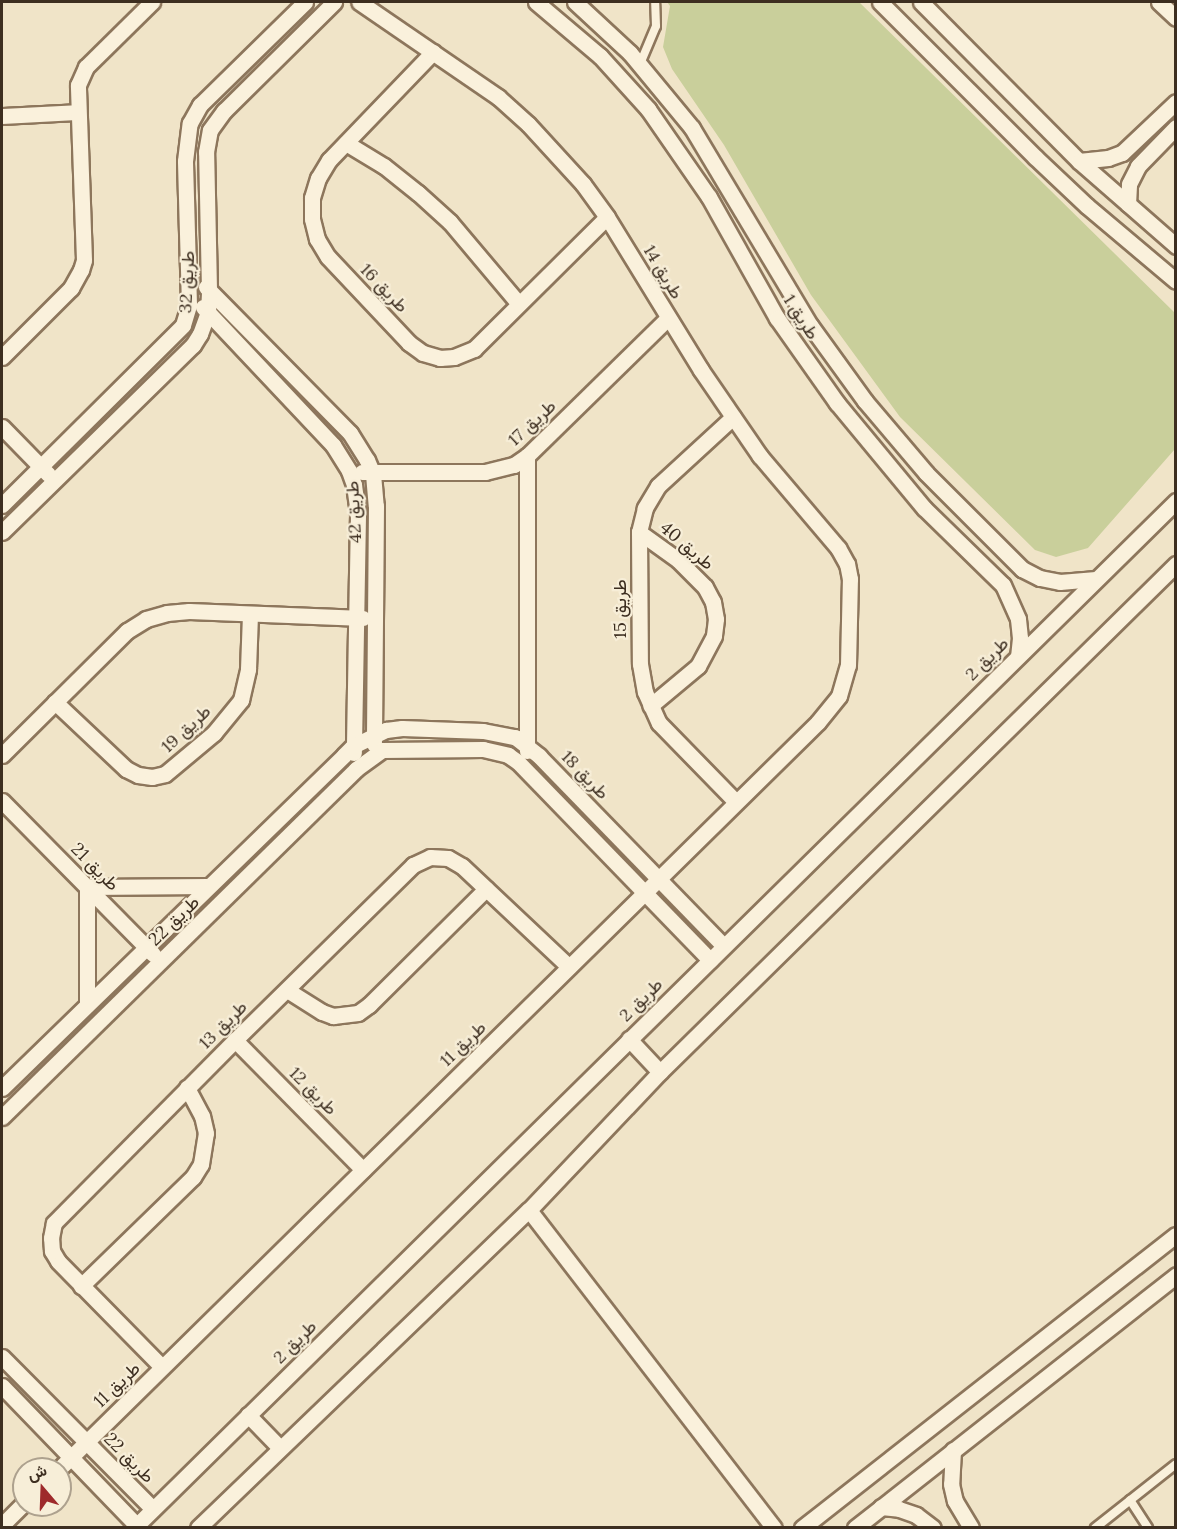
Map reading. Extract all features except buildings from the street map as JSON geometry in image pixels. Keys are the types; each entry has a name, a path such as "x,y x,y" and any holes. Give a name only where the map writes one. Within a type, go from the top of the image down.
{"street":[{"path":"2,357 71,288 81,270 83,236 78,85 86,67 152,2"},
{"name":"طريق 32","path":"2,505 177,334 187,315 185,161 190,123 200,105 304,2"},
{"name":"طريق 32","path":"2,532 193,345 208,312 206,152 210,130 224,111 334,2"},
{"name":"طريق 14","path":"359,2 474,79 528,124 583,184 607,217 668,318 760,456 838,548 847,564 850,579 850,623"},
{"name":"طريق 1","path":"536,2 600,56 648,109 696,177 777,318 837,403 924,508 1003,585 1018,619 1020,638 1018,656"},
{"name":"طريق 1","path":"575,2 640,64 673,102 710,155 781,278 837,364 926,473 1022,569 1040,578 1060,582 1096,579"},
{"path":"880,2 1087,206 1176,281"},
{"path":"921,2 1079,160 1176,246"},
{"path":"1159,2 1176,18"},
{"name":"طريق 16","path":"433,52 329,160 318,178 312,209 317,239 328,257 409,343 423,353 454,357 474,349 607,217"},
{"path":"990,111 1010,91"},
{"path":"1079,160 1108,158 1122,153 1176,102"},
{"path":"2,116 78,112"},
{"path":"1128,204 1129,184 1138,166 1176,127"},
{"path":"345,143 384,166 418,192 450,222 519,304"},
{"name":"طريق 42","path":"188,268 350,433 360,446 372,472 376,506 374,753"},
{"name":"طريق 42","path":"188,292 333,445 350,472 358,515 353,746 356,769"},
{"name":"طريق 17","path":"350,472 500,471 527,456 668,318"},
{"name":"طريق 15","path":"733,417 658,486 645,507 639,532 640,664 650,705 672,739 736,802"},
{"path":"2,427 54,481"},
{"path":"526,772 527,456"},
{"name":"طريق 2","path":"135,1526 1176,501"},
{"name":"طريق 40","path":"639,532 678,560 705,586 713,602 716,619 714,636 698,666 650,705"},
{"path":"198,1527 529,1210 660,1072 1176,564"},
{"path":"2,755 127,631 146,619 167,613 189,611 375,618"},
{"name":"طريق 19","path":"55,702 126,769 138,775 152,777 165,774 195,750 241,700 248,669 250,614"},
{"name":"طريق 11","path":"70,1457 818,722 834,703 845,681 850,623"},
{"name":"طريق 18","path":"374,734 402,728 483,730 515,737 526,745 724,946"},
{"name":"طريق 22","path":"2,1088 353,746 374,734"},
{"path":"374,753 398,748 495,750 513,758 710,960"},
{"name":"طريق 22","path":"2,1118 374,753"},
{"name":"طريق 21","path":"2,801 160,962"},
{"name":"طريق 13","path":"162,1367 62,1266 52,1251 54,1223 235,1040 421,860 440,856 457,862 568,968"},
{"path":"87,1005 87,887 208,886"},
{"path":"287,990 333,1016 358,1013 369,1005 486,889"},
{"name":"طريق 12","path":"235,1040 363,1170"},
{"path":"629,1040 660,1072"},
{"path":"81,1286 193,1177 201,1164 206,1133 202,1116 187,1088"},
{"path":"529,1210 774,1527"},
{"path":"802,1527 1176,1235"},
{"path":"855,1527 1176,1275"},
{"name":"طريق 22","path":"2,1357 153,1509"},
{"path":"2,1386 70,1457"},
{"path":"248,1415 279,1448"},
{"path":"953,1450 951,1484 955,1501 971,1527"},
{"path":"72,1459 135,1526"},
{"path":"881,1507 899,1509 916,1515 933,1527"}],"lane":[{"path":"640,64 656,26 655,2"},
{"path":"1095,1527 1176,1464"},
{"path":"1130,1500 1148,1527"}],"green space":[{"path":"667,2 859,2 1175,313 1175,449 1088,548 1056,557 1035,550 900,417 811,295 724,145 672,69 663,47 670,6"}]}
